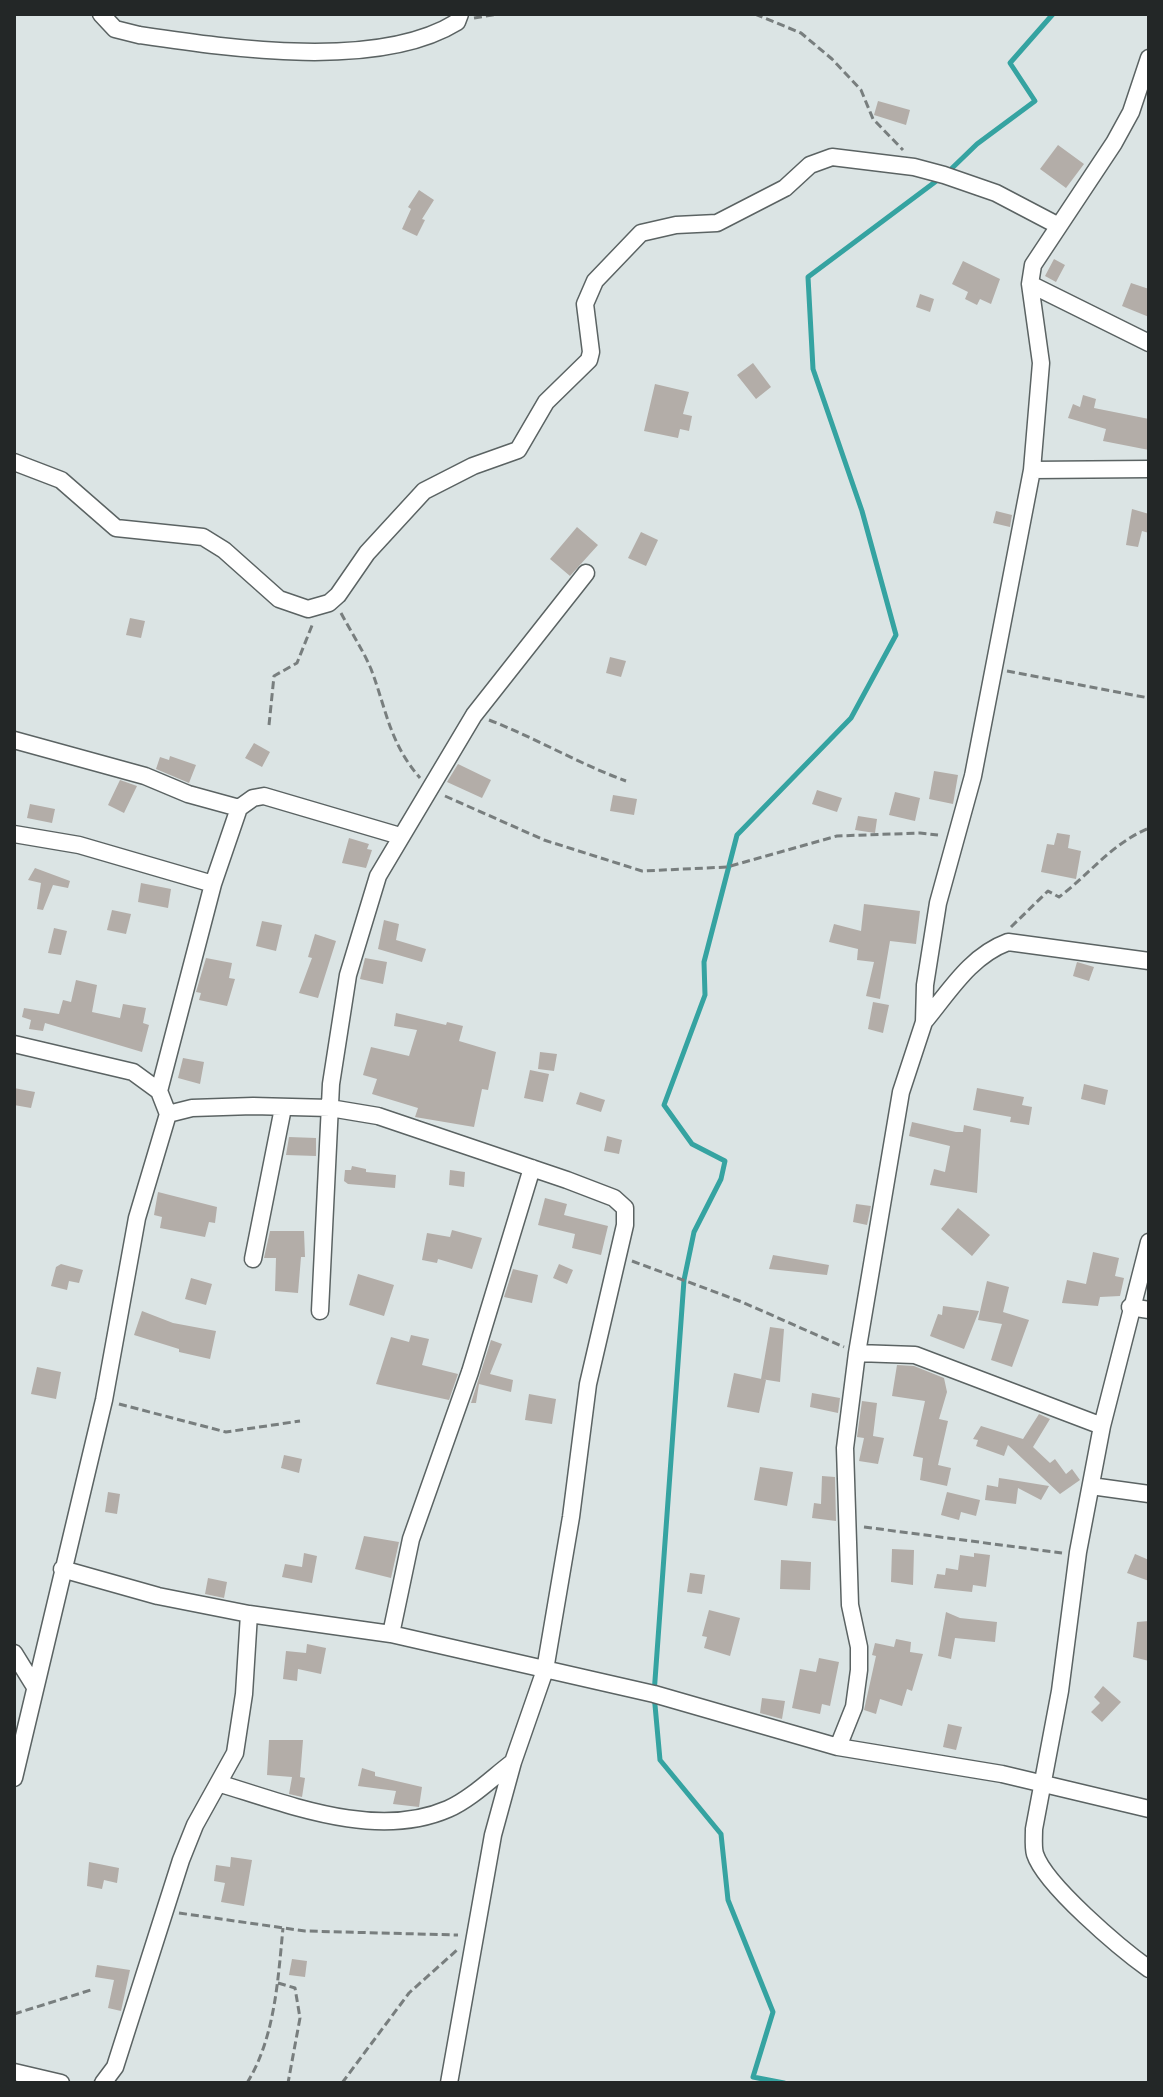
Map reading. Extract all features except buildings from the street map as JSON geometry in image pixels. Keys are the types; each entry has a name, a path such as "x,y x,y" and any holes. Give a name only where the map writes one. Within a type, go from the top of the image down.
{"street":[{"path":"101,14 115,29 139,35 296,53 397,43 444,30 459,18"},
{"path":"838,1747 854,1707 859,1670 859,1647 850,1605 845,1448 857,1353 901,1092 924,1022 925,985 938,903 957,842 1032,470 1041,363 1030,284 1033,265 1057,225 1100,169 1131,112 1149,58"},
{"path":"14,462 61,480 116,528 203,537 288,605 308,609 334,599 367,553 424,491 473,466 518,450 546,402 589,360 591,352 585,304 595,281 641,233 717,223 785,188 810,165 832,157 914,167 996,193 1057,225"},
{"path":"1030,284 1149,343"},
{"path":"1032,470 1149,469"},
{"path":"320,1311 330,1108 348,975 359,929 378,876 428,787 474,715 586,573"},
{"path":"14,740 145,776 188,794 239,808"},
{"path":"159,1091 213,884 239,808 253,798 264,796 400,836"},
{"path":"14,834 79,845 213,884"},
{"path":"924,1022 974,961 987,950 1008,942 1149,961"},
{"path":"14,1044 133,1072 159,1091 168,1114 137,1218 104,1400 14,1778"},
{"path":"168,1114 209,1107 330,1108 378,1116 532,1168 620,1202 626,1216 588,1384 569,1532 545,1670 513,1762 474,1935 449,2083"},
{"path":"253,1259 283,1108"},
{"path":"391,1634 411,1539 470,1372 532,1168"},
{"path":"1149,1242 1102,1426 1078,1552 1060,1691 1040,1783 1034,1829 1034,1852 1041,1867 1097,1928 1149,1969"},
{"path":"1130,1307 1149,1310"},
{"path":"857,1353 915,1355 1102,1426"},
{"path":"1091,1486 1149,1494"},
{"path":"62,1569 158,1596 249,1614 391,1634 654,1694 838,1747 940,1762 1149,1809"},
{"path":"103,2083 115,2067 195,1825 221,1784 241,1729 249,1614"},
{"path":"14,1653 35,1687"},
{"path":"221,1784 323,1813 393,1823 451,1808 513,1762"},
{"path":"14,2072 61,2083"}],"path":[{"path":"459,18 498,14"},
{"path":"755,14 801,33 832,59 861,90 873,119 899,145 914,167"},
{"path":"334,599 370,668 384,717 405,760 428,787 544,840 642,871 727,867 837,836 920,833 957,842"},
{"path":"269,725 274,676 297,663 311,626 322,618"},
{"path":"335,618 346,623"},
{"path":"994,669 1149,698"},
{"path":"474,715 521,732 584,766 626,781"},
{"path":"1007,931 1039,896 1048,891 1059,897 1088,875 1106,853 1149,828"},
{"path":"617,1256 742,1302 857,1353"},
{"path":"104,1400 226,1432 246,1432 300,1421"},
{"path":"848,1527 882,1527 978,1545 1055,1553 1078,1552"},
{"path":"165,1911 283,1928 474,1935"},
{"path":"247,2083 262,2051 278,1983 283,1928"},
{"path":"342,2083 409,1993 474,1935"},
{"path":"278,1983 295,1988 300,2018 288,2083"},
{"path":"14,2014 94,1989"}],"waterway":[{"path":"947,173 977,144 1035,101 1010,63 1053,14"},
{"path":"784,2083 753,2077 773,2012 728,1900 721,1834 660,1760 654,1694 684,1280 694,1232 721,1179 725,1161 692,1144 664,1105 705,995 704,962 737,835 851,718 896,635 862,511 813,369 808,277 939,179"}]}
